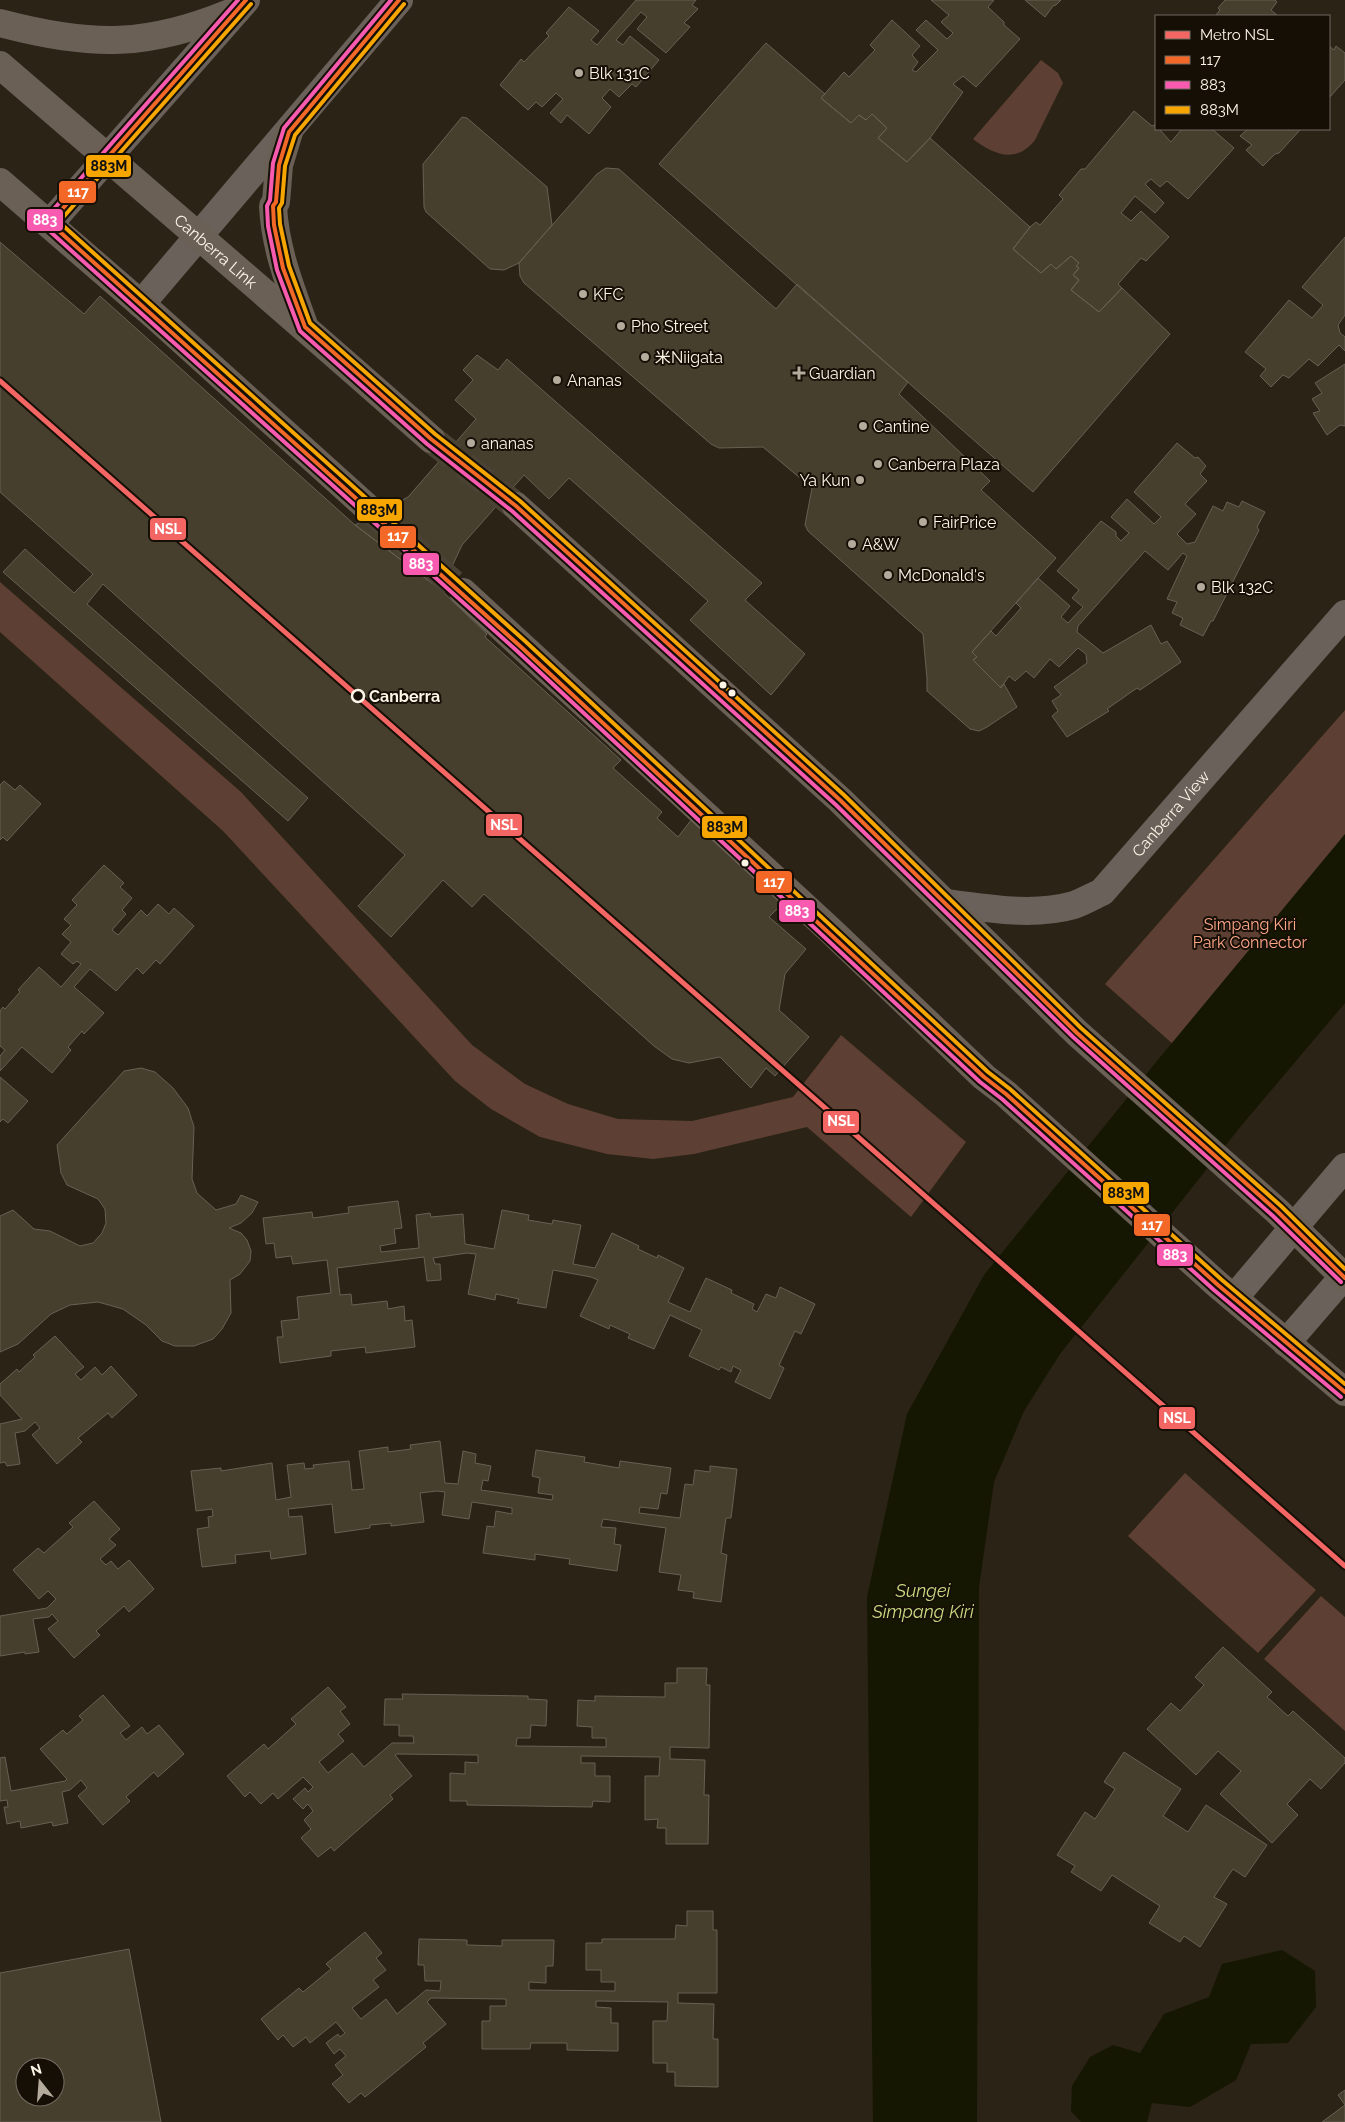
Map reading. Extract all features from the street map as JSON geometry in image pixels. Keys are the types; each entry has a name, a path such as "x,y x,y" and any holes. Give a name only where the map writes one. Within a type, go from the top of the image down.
{"main road":[{"path":"0,23 68,38 105,41 148,39 178,32 242,5"},
{"name":"Canberra Link","path":"0,65 305,327 431,439"},
{"path":"289,132 279,165 276,202 273,206 274,225 284,268 305,327"},
{"path":"0,182 50,223 369,509"},
{"path":"516,506 840,800 1077,1033 1286,1219 1344,1277"},
{"path":"463,592 830,930 984,1077 1006,1094 1226,1291 1345,1392"}],"street":[{"path":"141,304 289,132 399,0"},
{"path":"50,223 242,5"},
{"name":"Canberra View","path":"945,904 1006,911 1040,911 1074,905 1102,892 1345,614"},
{"path":"1226,1291 1286,1219 1345,1167"},
{"path":"1286,1342 1344,1277"}],"green space":[{"path":"1041,60 1058,73 1063,83 1035,140 1028,148 1020,152 1005,154 997,153 973,139"},
{"path":"0,582 241,792 472,1045 525,1084 568,1104 618,1119 692,1121 793,1097 841,1035 966,1142 911,1217 807,1127 694,1154 653,1159 607,1154 540,1137 491,1109 455,1081 223,831 0,632"},
{"name":"Simpang Kiri Park Connector","path":"1345,710 1345,941 1218,1084 1105,984"},
{"path":"1185,1473 1316,1590 1258,1653 1128,1536"},
{"path":"1321,1596 1345,1617 1345,1731 1264,1659"}],"water":[{"name":"Sungei Simpang Kiri","path":"1345,834 1345,1003 1241,1126 1060,1354 1024,1411 994,1482 979,1587 977,2122 873,2122 867,1597 907,1414 984,1275 1157,1061"},
{"path":"1282,1950 1315,1971 1316,2007 1288,2043 1251,2044 1236,2080 1190,2107 1152,2103 1147,2122 1081,2122 1071,2111 1072,2086 1090,2057 1113,2045 1140,2053 1164,2014 1209,1997 1222,1964"}],"building":[{"name":"Blk 131C","path":"636,0 696,0 692,5 698,9 684,23 690,27 666,53 637,29 647,17 641,12 616,40 623,45 630,36 659,60 636,87 632,84 619,97 610,89 602,98 611,107 589,134 567,115 561,123 550,113 563,99 556,93 542,107 536,102 528,110 500,85 521,59 524,62 549,36 546,33 569,7 599,31 591,40 597,45"},
{"path":"931,0 994,0 988,7 1020,39 976,87 963,76 953,84 963,92 930,138 907,162 878,138 887,128 872,114 866,120 859,115 851,123 821,98 844,72 849,77 875,50 870,45 892,20 920,46 912,55 918,62 912,70 916,72 938,50 916,30 926,20 947,39 953,33 941,22 949,15"},
{"path":"1025,0 1061,0 1053,6 1045,17"},
{"path":"1225,0 1275,0 1277,2 1271,10 1277,15 1216,15 1220,10 1218,8"},
{"path":"766,43 825,94 821,98 851,123 859,115 866,120 872,114 887,128 878,138 907,162 930,138 1030,227 1013,249 1041,273 1051,264 1056,269 1071,256 1079,263 1076,266 1079,268 1073,275 1079,280 1071,290 1099,312 1122,288 1170,334 1033,492 659,164"},
{"path":"1336,46 1345,53 1345,80 1330,97 1330,47 1334,50"},
{"path":"1134,111 1152,126 1155,125 1155,130 1160,130 1171,142 1181,130 1213,130 1234,148 1188,199 1167,181 1160,187 1151,179 1145,184 1164,203 1155,213 1135,196 1121,213 1131,221 1141,211 1169,237 1146,261 1141,258 1118,284 1122,288 1099,312 1071,290 1079,280 1073,275 1079,268 1076,266 1079,263 1071,256 1056,269 1051,264 1041,273 1013,249 1030,227 1036,222 1040,225 1063,199 1059,195 1081,169 1085,169"},
{"path":"462,117 467,118 547,187 552,225 519,263 504,270 490,269 426,212 424,207 423,164"},
{"path":"1247,130 1300,130 1279,153 1275,154 1263,166 1246,150 1252,145 1240,136"},
{"name":"Canberra Plaza","path":"606,168 619,169 776,309 797,284 908,382 899,394 990,481 981,490 1056,558 972,652 977,657 973,660 1000,687 1004,684 1017,707 979,731 970,729 927,691 923,634 808,531 805,525 812,488 763,447 719,448 711,444 524,283 520,276 519,263 597,174"},
{"path":"1345,237 1345,315 1338,325 1340,333 1345,337 1345,351 1339,345 1318,366 1309,359 1289,378 1283,375 1271,387 1260,376 1266,369 1245,352 1289,300 1312,318 1323,305 1302,287"},
{"name":"Canberra","path":"0,242 84,314 100,296 355,525 441,590 487,634 485,637 621,760 613,768 662,812 657,818 678,837 692,819 785,901 769,917 806,949 785,974 779,1010 809,1037 775,1076 766,1068 751,1088 720,1057 689,1063 672,1059 654,1046 484,894 472,907 443,880 391,937 358,906 405,855 103,584 87,604 308,798 288,821 3,572 25,549 74,593 93,574 0,492"},
{"path":"477,355 498,370 507,359 762,583 745,600 805,654 771,695 690,620 708,601 569,478 549,499 524,475 462,545 441,590 355,525 408,497 476,419 455,400 473,380 463,370"},
{"path":"1345,364 1345,426 1340,425 1327,435 1313,413 1320,411 1312,399 1322,393 1315,383"},
{"name":"Blk 132C","path":"1177,443 1195,458 1198,457 1206,466 1200,474 1207,481 1185,504 1196,514 1177,534 1187,544 1195,542 1213,506 1223,511 1227,502 1239,507 1242,501 1265,512 1257,527 1259,530 1213,621 1211,621 1203,636 1180,625 1183,618 1172,613 1177,602 1167,599 1187,556 1183,553 1168,570 1145,551 1078,626 1077,632 1103,653 1151,625 1161,644 1167,641 1181,662 1140,690 1137,688 1107,709 1109,711 1067,737 1052,716 1058,711 1052,701 1061,695 1054,687 1087,663 1086,654 1078,648 1059,667 1050,659 1034,678 1026,671 1015,681 1009,676 1001,688 973,660 977,657 972,652 991,631 996,636 1021,608 1016,603 1038,578 1070,606 1061,617 1068,623 1083,607 1072,598 1079,590 1057,571 1101,521 1116,532 1116,536 1121,541 1129,533 1111,517 1127,499 1154,524 1161,517 1134,492"},
{"path":"4,781 15,790 20,785 41,804 7,841 3,837 0,840 0,785"},
{"path":"104,865 124,883 120,887 132,898 122,910 126,914 112,930 118,935 141,910 147,916 158,904 169,914 174,908 194,926 160,964 156,960 143,974 137,968 116,991 90,969 74,987 104,1013 84,1034 82,1031 68,1047 71,1050 52,1073 22,1047 0,1071 0,1056 5,1050 0,1046 0,1011 3,1007 5,1009 20,992 18,990 39,967 61,987 81,964 77,961 73,964 61,954 71,942 62,934 71,925 64,919 77,905 72,900"},
{"path":"141,1068 155,1072 173,1088 188,1108 194,1127 192,1179 197,1193 216,1210 236,1204 241,1195 258,1202 252,1213 241,1223 229,1228 241,1233 247,1240 251,1251 250,1261 240,1274 230,1280 231,1313 222,1329 213,1339 194,1346 175,1346 162,1341 146,1325 123,1309 98,1302 70,1305 51,1314 18,1344 0,1352 0,1216 13,1210 34,1229 50,1231 80,1246 93,1243 102,1233 106,1223 105,1209 98,1199 67,1185 61,1173 57,1145 124,1071"},
{"path":"0,1077 28,1101 8,1123 3,1119 0,1122"},
{"path":"398,1201 402,1228 394,1229 396,1243 380,1246 381,1252 419,1248 416,1215 430,1213 431,1217 463,1214 465,1244 494,1249 502,1210 529,1215 528,1220 552,1224 553,1220 581,1225 573,1264 595,1268 612,1233 639,1246 638,1249 657,1258 658,1255 684,1268 668,1302 690,1312 706,1278 732,1290 731,1293 754,1304 752,1309 757,1312 766,1294 776,1298 780,1287 815,1304 801,1334 795,1331 779,1365 784,1368 770,1399 735,1382 741,1370 733,1366 731,1372 721,1367 719,1370 689,1356 702,1330 670,1315 654,1349 628,1338 630,1334 610,1325 609,1329 580,1316 598,1280 591,1277 553,1270 546,1308 517,1303 519,1299 496,1294 495,1300 468,1294 476,1254 467,1253 433,1258 435,1264 440,1264 441,1280 427,1281 424,1257 337,1268 340,1295 351,1294 352,1305 387,1301 388,1309 404,1306 405,1321 412,1320 415,1347 366,1353 365,1347 331,1351 331,1356 280,1363 277,1337 283,1337 281,1321 299,1319 297,1297 331,1293 327,1260 293,1264 291,1256 276,1258 274,1243 266,1244 263,1218 312,1212 313,1218 349,1213 348,1207"},
{"path":"55,1336 84,1367 75,1374 81,1380 95,1367 102,1375 111,1366 137,1395 112,1418 108,1413 78,1438 82,1442 57,1464 32,1435 40,1428 35,1422 25,1431 15,1433 20,1464 7,1466 5,1462 0,1463 0,1424 22,1419 0,1395 0,1384 17,1369 19,1372 35,1357 33,1355"},
{"path":"440,1441 445,1483 458,1484 463,1451 476,1454 475,1463 491,1466 488,1481 483,1480 481,1490 552,1500 553,1495 538,1493 540,1478 532,1476 536,1450 585,1457 584,1462 619,1468 620,1461 671,1468 667,1494 661,1493 658,1509 640,1507 639,1513 680,1518 685,1484 693,1485 695,1470 710,1472 710,1466 737,1469 731,1518 726,1518 721,1553 727,1555 721,1602 693,1598 694,1592 678,1590 681,1575 659,1572 666,1528 603,1519 601,1527 616,1528 614,1544 621,1545 617,1571 569,1564 570,1559 535,1554 535,1560 483,1553 487,1526 494,1527 496,1511 512,1514 512,1508 472,1502 469,1519 442,1515 445,1492 437,1491 420,1493 424,1522 391,1526 391,1523 370,1525 370,1528 335,1533 332,1504 288,1509 289,1517 302,1516 306,1554 271,1559 270,1551 235,1555 236,1563 202,1567 197,1529 209,1527 208,1517 213,1516 212,1509 196,1511 191,1471 221,1468 221,1471 272,1463 276,1500 291,1497 287,1465 304,1463 305,1469 314,1468 313,1465 349,1461 352,1490 364,1489 359,1451 388,1447 388,1452 411,1449 410,1445"},
{"path":"94,1501 120,1529 109,1539 116,1545 100,1559 106,1565 111,1561 118,1569 129,1560 154,1589 129,1612 124,1606 96,1631 100,1635 74,1658 48,1629 58,1621 52,1614 49,1617 33,1619 39,1652 0,1656 0,1616 47,1608 56,1599 48,1591 39,1599 13,1570 38,1548 44,1553 73,1527 69,1523"},
{"path":"1223,1647 1272,1692 1267,1697 1288,1716 1293,1711 1345,1758 1345,1763 1321,1789 1310,1779 1287,1804 1298,1815 1272,1843 1220,1794 1241,1771 1218,1751 1196,1775 1147,1729 1171,1703 1180,1711 1204,1685 1195,1677"},
{"path":"677,1668 707,1668 706,1685 710,1685 709,1748 670,1747 670,1759 705,1760 704,1795 709,1795 708,1844 666,1844 666,1828 657,1828 658,1819 645,1820 645,1776 659,1776 660,1757 581,1756 581,1763 595,1763 595,1776 610,1776 610,1802 593,1801 592,1807 467,1805 467,1801 450,1801 450,1773 465,1774 465,1762 478,1763 478,1755 397,1754 395,1755 412,1776 390,1795 393,1799 334,1851 331,1847 318,1857 301,1838 311,1829 304,1820 313,1811 308,1804 303,1809 293,1799 305,1788 308,1792 313,1787 303,1777 278,1799 273,1793 261,1804 250,1792 245,1797 227,1776 264,1744 268,1749 296,1724 291,1719 328,1687 346,1707 340,1711 350,1724 338,1734 344,1741 319,1762 328,1773 352,1753 364,1767 392,1743 414,1743 413,1736 399,1736 399,1725 384,1725 385,1699 403,1699 402,1694 528,1696 528,1699 547,1700 546,1726 531,1725 530,1738 517,1738 516,1746 606,1747 606,1738 592,1738 592,1727 577,1726 578,1700 595,1701 595,1696 665,1697 665,1683 677,1683"},
{"path":"103,1695 130,1726 120,1733 126,1740 142,1727 147,1734 159,1725 184,1754 158,1777 154,1772 126,1797 130,1801 103,1825 78,1796 87,1788 81,1780 70,1790 62,1792 68,1823 53,1826 52,1822 21,1828 20,1821 7,1824 4,1807 8,1807 7,1800 0,1801 0,1758 5,1757 11,1791 65,1781 67,1779 40,1749 63,1730 67,1734 83,1720 79,1716"},
{"path":"1124,1752 1181,1789 1163,1816 1188,1832 1206,1805 1267,1845 1245,1877 1233,1869 1214,1897 1227,1904 1200,1947 1184,1936 1180,1942 1149,1923 1160,1906 1112,1875 1101,1891 1071,1872 1075,1866 1057,1855 1085,1812 1095,1819 1115,1789 1104,1782"},
{"path":"687,1911 713,1911 713,1930 717,1930 717,1993 678,1993 678,2003 714,2004 713,2039 718,2039 718,2087 675,2086 675,2072 667,2072 667,2063 653,2063 653,2021 667,2021 668,2002 596,2001 596,2007 611,2008 611,2023 618,2023 618,2051 567,2050 567,2043 531,2043 530,2049 482,2049 482,2021 490,2021 490,2006 506,2006 506,1999 431,1998 427,2002 446,2024 423,2043 426,2047 365,2097 361,2093 349,2103 332,2084 343,2075 335,2065 346,2056 340,2049 334,2054 326,2043 338,2034 340,2037 345,2033 336,2022 310,2043 306,2037 293,2047 283,2035 278,2040 261,2019 299,1988 303,1992 331,1969 326,1964 365,1932 382,1953 376,1958 386,1970 373,1980 379,1987 352,2008 361,2019 386,1999 397,2014 426,1990 440,1991 441,1981 425,1981 424,1965 418,1965 419,1939 467,1940 467,1945 502,1946 502,1940 554,1940 553,1966 546,1966 546,1983 529,1982 529,1990 615,1991 615,1982 601,1982 601,1970 586,1970 586,1943 602,1943 602,1939 675,1939 676,1925 687,1926"},
{"path":"129,1949 161,2122 0,2122 0,1973"},
{"path":"1345,2090 1345,2105 1338,2095"},
{"path":"1345,2105 1345,2122 1322,2122"}],"tunnel":[{"path":"431,439 516,506"},
{"path":"369,509 463,592"}],"metro line":[{"name":"NSL","path":"0,381 1345,1566"}],"transit line":[{"name":"883","path":"238,0 45,219 45,227 516,650 980,1082 1002,1099 1214,1290 1341,1397"},
{"name":"117","path":"246,0 50,223 520,646 984,1077 1006,1094 1218,1285 1345,1392"},
{"name":"883","path":"391,0 284,128 273,163 270,200 267,206 268,226 277,270 300,331 427,444 512,511 836,805 1073,1037 1273,1216 1341,1282"},
{"name":"117","path":"399,0 289,132 279,165 276,202 273,206 274,225 283,268 305,327 431,439 516,506 840,800 1077,1033 1277,1211 1345,1278"},
{"name":"883M","path":"251,4 59,222 525,641 988,1072 1010,1089 1222,1280 1345,1384"},
{"name":"883M","path":"404,4 295,135 285,166 282,203 279,208 280,224 289,266 310,323 435,434 520,501 844,795 1081,1028 1281,1206 1345,1269"}],"place":[{"name":"Blk 131C","path":"579,73"},
{"name":"KFC","path":"583,294"},
{"name":"Pho Street","path":"621,326"},
{"name":"米Niigata","path":"645,357"},
{"name":"Guardian","path":"799,373"},
{"name":"Ananas","path":"557,380"},
{"name":"Cantine","path":"863,426"},
{"name":"ananas","path":"471,443"},
{"name":"Canberra Plaza","path":"878,464"},
{"name":"Ya Kun","path":"860,480"},
{"name":"FairPrice","path":"923,522"},
{"name":"A&W","path":"852,544"},
{"name":"McDonald's","path":"888,575"},
{"name":"Blk 132C","path":"1201,587"},
{"name":"Canberra","path":"358,696"}]}
